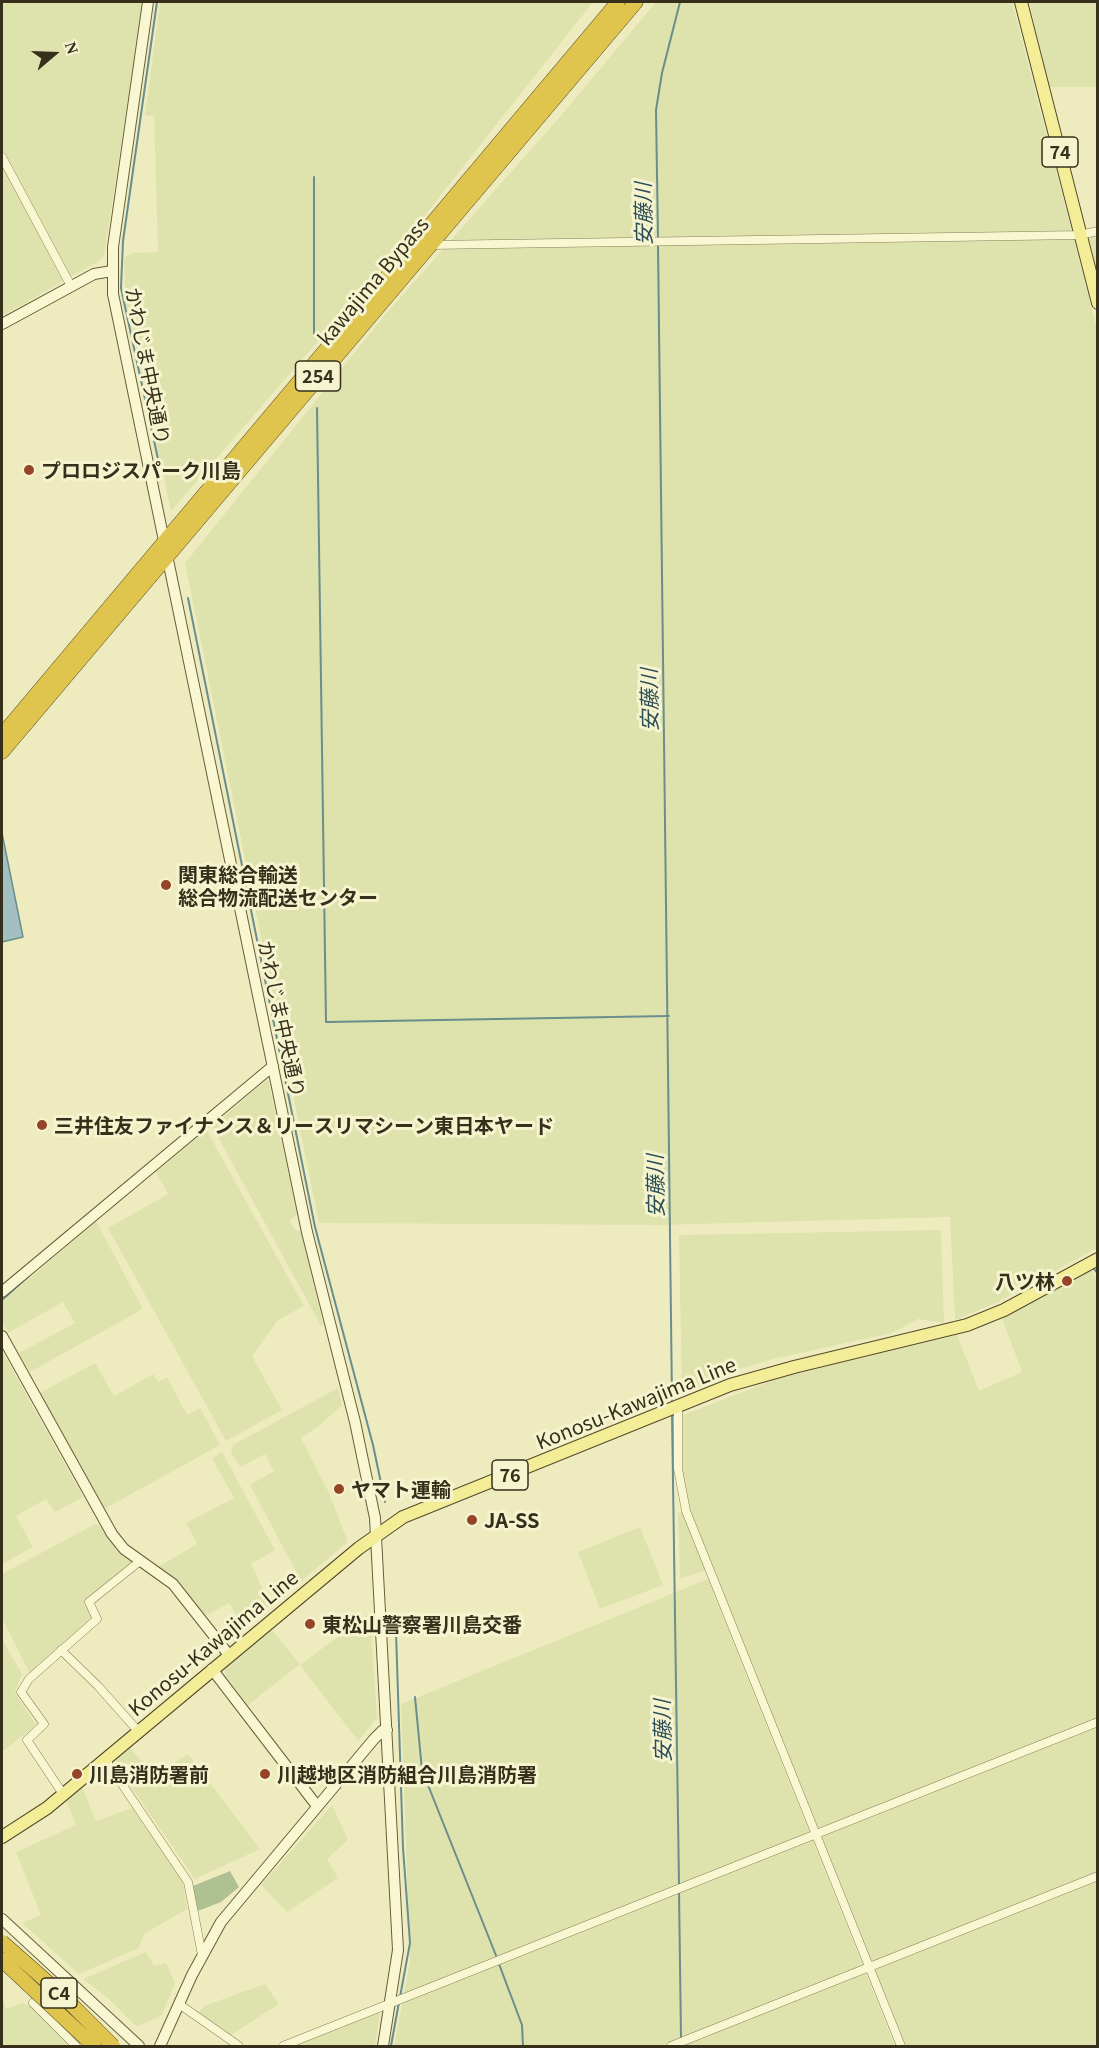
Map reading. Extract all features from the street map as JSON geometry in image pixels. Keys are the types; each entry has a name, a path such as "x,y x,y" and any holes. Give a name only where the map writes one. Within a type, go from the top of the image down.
{"highway":[{"name":"kawajima Bypass","path":"2,735 618,2"},
{"name":"kawajima Bypass","path":"2,752 636,2"},
{"name":"C4","path":"2,1942 61,1994 113,2046"},
{"name":"C4","path":"2,1960 94,2046"}],"main road":[{"name":"74","path":"1021,2 1098,303"},
{"name":"Konosu-Kawajima Line","path":"2,1837 32,1819 376,1534 403,1517 678,1405 766,1374 967,1325 1004,1310 1097,1262"}],"street":[{"name":"かわじま中央通り","path":"148,2 119,198 112,271 113,294 131,388 169,553 310,1241 367,1478 376,1534 398,1950 383,2046"},
{"path":"2,156 71,286"},
{"path":"430,245 1080,236 1098,231"},
{"path":"2,324 94,274 112,271"},
{"path":"2,1292 273,1066"},
{"path":"2,1336 99,1515 112,1534 140,1561 173,1584 229,1655"},
{"path":"678,1405 678,1470 686,1510 900,2046"},
{"path":"63,1794 27,1740 44,1724 21,1692 28,1679 97,1619 89,1602 140,1561"},
{"path":"61,1650 138,1731"},
{"path":"212,1669 317,1806"},
{"path":"283,2046 1098,1722"},
{"path":"160,2046 202,1955 221,1922 374,1739 382,1731 387,1730"},
{"path":"105,1759 188,1882 202,1955"},
{"path":"671,2046 1098,1876"},
{"path":"2,1919 139,2046"},
{"path":"61,1974 33,2003 76,2046"},
{"path":"179,2004 239,2046"}],"green space":[{"path":"2,2 143,2 104,256 2,316"},
{"path":"160,2 593,2 407,238 171,511 126,302 124,258 132,253 158,252 154,116 145,115"},
{"path":"656,2 1012,2 1097,329 1097,1248 998,1302 955,1320 950,1217 660,1225 319,1223 185,563 384,316 564,112"},
{"path":"1029,2 1097,2 1097,87 1050,87"},
{"path":"1098,236 1097,272 1089,238"},
{"path":"268,1079 297,1214 289,1221 296,1231 301,1231 323,1324 321,1326 212,1126"},
{"path":"206,1129 304,1306 278,1320 252,1356 282,1410 226,1441 108,1228 168,1194 156,1172"},
{"path":"96,1221 143,1309 30,1372 19,1353 75,1323 63,1302 8,1333 2,1322 2,1302"},
{"path":"941,1230 944,1323 918,1319 892,1333 773,1359 736,1370 682,1394 679,1235"},
{"path":"1091,1270 1098,1281 1097,2046 906,2046 683,1492 683,1415 779,1378 957,1335 979,1391 1022,1372 1002,1318"},
{"path":"2,1351 83,1497 55,1512 46,1499 16,1516 33,1547 2,1564"},
{"path":"95,1363 114,1396 153,1374 158,1382 167,1377 187,1415 200,1408 220,1445 104,1509 38,1394"},
{"path":"338,1388 342,1405 319,1426 301,1438 328,1491 348,1542 301,1581 250,1485 274,1471 265,1454 240,1467 231,1452 233,1445"},
{"path":"222,1452 275,1550 251,1564 270,1605 244,1628 229,1603 205,1616 176,1579 158,1567 197,1544 186,1523 234,1498 212,1458"},
{"path":"682,1512 706,1570 680,1579 678,1513"},
{"path":"95,1524 100,1525 117,1551 133,1563 84,1602 93,1618 30,1673 2,1619 2,1574"},
{"path":"640,1527 663,1585 600,1609 578,1552"},
{"path":"708,1579 895,2046 394,2046 410,1962 401,1704"},
{"path":"370,1613 377,1718 358,1741 300,1665"},
{"path":"272,1630 300,1664 248,1705 225,1675 225,1667"},
{"path":"2,1639 22,1674 15,1693 36,1725 2,1752"},
{"path":"129,1747 155,1776 188,1754 260,1849 195,1879 118,1768 116,1760"},
{"path":"82,1787 96,1821 132,1808 183,1882 187,1909 144,1934 139,1948 79,1974 22,1923 41,1915 16,1852 76,1825 66,1800"},
{"path":"332,1805 348,1840 327,1859 338,1878 287,1912 261,1885"},
{"path":"230,1871 239,1887 221,1902 198,1911 193,1886"},
{"path":"146,1952 154,1966 166,1963 175,1983 162,2015 137,2027 108,1998 83,1979"},
{"path":"265,1984 279,2004 231,2035 199,2012 204,2006"},
{"path":"2,1996 6,2009 22,2003 30,2006 69,2046 2,2046"},
{"path":"377,2013 380,2014 375,2046 295,2046"}],"water":[{"path":"2,833 23,937 2,942"}],"waterway":[{"path":"157,2 123,241 121,288 158,459"},
{"name":"安藤川","path":"658,239 656,110 662,73 680,2"},
{"path":"314,177 314,334"},
{"name":"安藤川","path":"658,245 672,1400"},
{"path":"317,408 326,1022 669,1016"},
{"path":"188,598 315,1227 373,1445 385,1502"},
{"path":"1094,1269 1098,1274"},
{"path":"2,1300 29,1276"},
{"name":"安藤川","path":"672,1414 679,1885"},
{"path":"396,1632 403,1848 410,1943 400,1997"},
{"path":"415,1697 422,1770 497,1958"},
{"name":"安藤川","path":"679,1891 681,2038"},
{"path":"499,1964 522,2025 523,2046"},
{"path":"391,2046 399,2002"}],"place":[{"name":"プロロジスパーク川島","path":"29,470"},
{"name":"関東総合輸送 総合物流配送センター","path":"166,885"},
{"name":"三井住友ファイナンス＆リースリマシーン東日本ヤード","path":"42,1125"},
{"name":"八ツ林","path":"1067,1281"},
{"name":"ヤマト運輸","path":"339,1489"},
{"name":"JA-SS","path":"472,1520"},
{"name":"東松山警察署川島交番","path":"310,1624"},
{"name":"川島消防署前","path":"77,1774"},
{"name":"川越地区消防組合川島消防署","path":"265,1774"}]}
